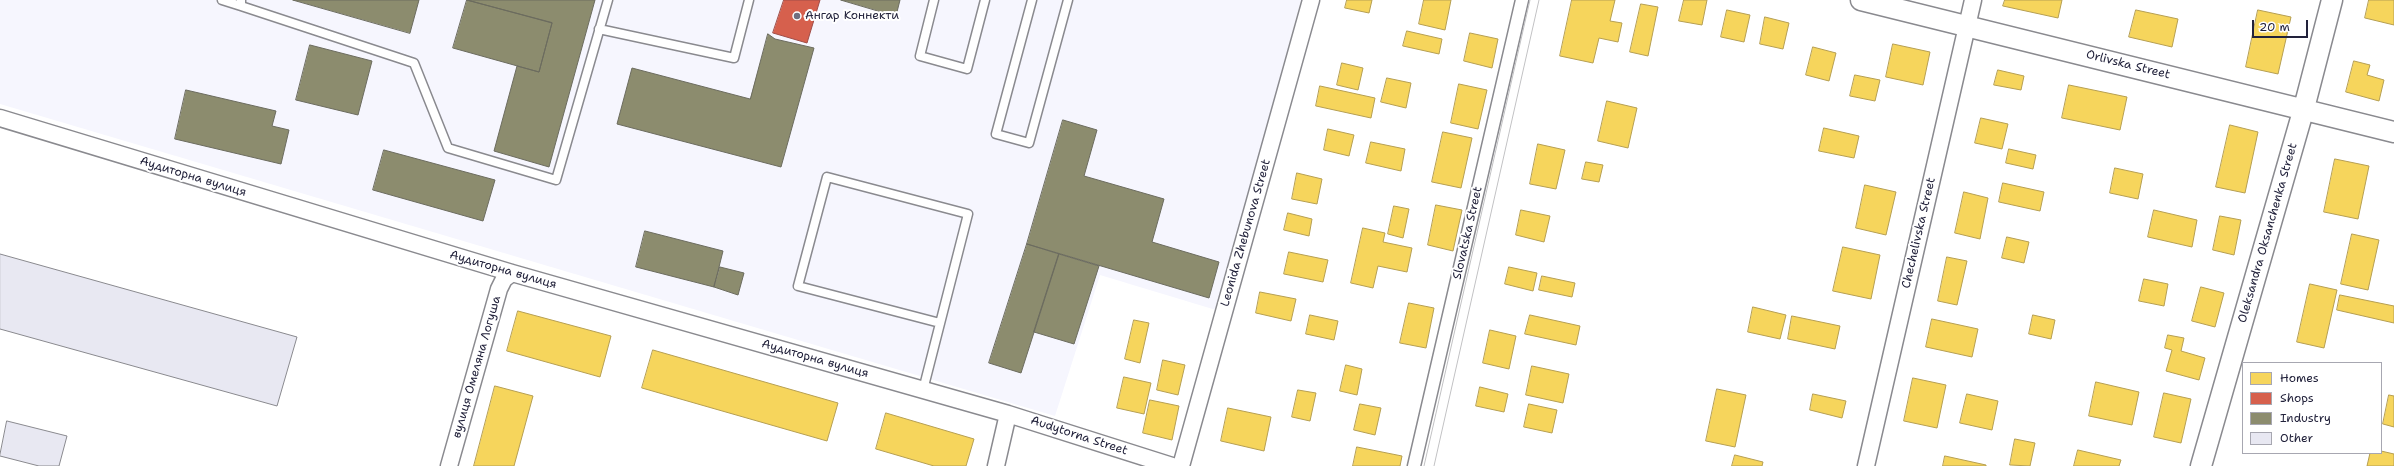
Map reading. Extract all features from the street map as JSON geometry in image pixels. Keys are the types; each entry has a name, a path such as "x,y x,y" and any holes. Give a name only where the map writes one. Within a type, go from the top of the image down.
{"street":[{"name":"Leonida Zhebunova Street","path":"1181,466 1312,0"},
{"name":"Slovatska Street","path":"1414,466 1522,0"},
{"name":"Orlivska Street","path":"1861,0 2304,108 2394,132"},
{"name":"Chechelivska Street","path":"1866,466 1973,0"},
{"name":"Oleksandra Oksanchenka Street","path":"2201,466 2304,108 2332,0"},
{"name":"Аудиторна вулиця","path":"0,118 512,273 1008,414"},
{"name":"вулиця Омеляна Логуша","path":"449,466 499,288 504,279 512,273"},
{"path":"996,466 1008,414"},
{"name":"Audytorna Street","path":"1008,414 1172,466"}],"lane":[{"path":"222,0 241,3 414,63 448,148 556,180 608,0"},
{"path":"599,29 734,58 749,0"},
{"path":"934,0 920,56 967,69 985,0"},
{"path":"1032,0 996,134 1029,143 1068,0"},
{"path":"923,390 940,324 968,214 827,177 798,286 940,324"}],"shaded area":[{"path":"0,0 1301,0 1216,310 1100,275 1055,416 0,104"}],"building: Homes":[{"path":"1347,0 1372,0 1369,13 1345,8"},
{"path":"1424,0 1451,0 1445,30 1419,24"},
{"path":"1572,0 1615,0 1610,21 1622,23 1618,42 1599,38 1593,63 1560,56"},
{"path":"1684,0 1707,0 1702,25 1679,21"},
{"path":"2005,0 2062,0 2058,18 2003,6"},
{"path":"2369,0 2394,0 2394,25 2365,18"},
{"path":"1641,4 1658,7 1648,56 1630,52"},
{"path":"1727,10 1750,15 1744,42 1721,37"},
{"path":"2136,10 2178,19 2172,47 2129,37"},
{"path":"2258,10 2291,17 2278,74 2246,67"},
{"path":"1765,17 1789,23 1783,49 1760,44"},
{"path":"1407,31 1442,39 1439,54 1403,46"},
{"path":"1470,33 1498,39 1492,68 1464,61"},
{"path":"1893,44 1930,52 1923,85 1886,77"},
{"path":"1813,47 1836,53 1829,81 1806,75"},
{"path":"2354,61 2370,65 2367,75 2384,80 2379,101 2346,92"},
{"path":"1342,63 1363,68 1358,90 1337,85"},
{"path":"1998,70 2024,76 2021,90 1994,85"},
{"path":"1855,75 1880,80 1875,101 1850,96"},
{"path":"1387,78 1411,83 1406,108 1381,102"},
{"path":"1459,84 1487,90 1478,129 1451,123"},
{"path":"2069,85 2127,97 2120,130 2062,118"},
{"path":"1320,86 1375,98 1371,118 1316,106"},
{"path":"1607,101 1637,108 1628,148 1598,141"},
{"path":"1981,118 2008,124 2002,149 1975,143"},
{"path":"2230,125 2258,132 2245,193 2216,187"},
{"path":"1824,128 1859,136 1854,158 1819,151"},
{"path":"1328,129 1354,135 1349,156 1324,150"},
{"path":"1443,132 1472,138 1461,188 1432,182"},
{"path":"1371,142 1405,149 1401,171 1366,163"},
{"path":"1538,144 1565,150 1556,189 1530,184"},
{"path":"2009,149 2036,155 2033,169 2006,163"},
{"path":"2335,159 2369,166 2358,219 2324,212"},
{"path":"1586,162 1603,165 1599,182 1582,179"},
{"path":"2115,168 2143,174 2138,199 2110,193"},
{"path":"1297,173 1322,179 1317,204 1292,199"},
{"path":"2003,183 2044,192 2040,211 1999,202"},
{"path":"1865,185 1896,192 1886,235 1856,228"},
{"path":"1964,192 1988,198 1980,239 1955,233"},
{"path":"1436,205 1462,210 1453,251 1428,245"},
{"path":"1394,206 1409,209 1403,238 1388,234"},
{"path":"1521,210 1550,216 1544,242 1516,235"},
{"path":"2154,210 2197,220 2192,247 2148,237"},
{"path":"1288,213 1312,219 1309,236 1284,230"},
{"path":"2220,216 2241,220 2234,255 2213,250"},
{"path":"1363,228 1385,233 1383,242 1412,248 1407,272 1378,266 1373,288 1351,283"},
{"path":"2352,234 2379,240 2368,290 2341,284"},
{"path":"2007,237 2029,242 2024,263 2002,258"},
{"path":"1843,247 1880,255 1871,299 1833,291"},
{"path":"1289,252 1328,260 1323,282 1284,274"},
{"path":"1947,257 1967,261 1957,305 1938,301"},
{"path":"1509,267 1537,273 1533,291 1505,284"},
{"path":"1542,276 1575,283 1572,297 1539,290"},
{"path":"2144,279 2168,284 2164,306 2139,301"},
{"path":"2310,284 2337,290 2324,348 2297,342"},
{"path":"2201,287 2224,293 2215,327 2192,321"},
{"path":"1260,292 1296,299 1291,321 1256,313"},
{"path":"2340,295 2394,306 2394,323 2337,310"},
{"path":"1409,303 1434,308 1426,348 1400,343"},
{"path":"1753,307 1786,315 1780,339 1748,332"},
{"path":"518,311 611,336 600,377 507,351"},
{"path":"1310,315 1338,321 1334,340 1306,334"},
{"path":"1530,315 1580,326 1576,345 1525,334"},
{"path":"2033,315 2055,320 2051,339 2029,334"},
{"path":"1792,316 1840,326 1835,349 1788,339"},
{"path":"1932,319 1978,329 1972,357 1926,347"},
{"path":"1134,320 1149,323 1140,363 1125,359"},
{"path":"1490,330 1516,336 1509,369 1483,363"},
{"path":"2168,335 2184,338 2181,351 2205,358 2199,380 2166,371 2172,350 2165,348"},
{"path":"653,350 838,403 827,441 642,388"},
{"path":"1163,360 1185,365 1178,395 1157,390"},
{"path":"1346,365 1362,369 1357,395 1340,391"},
{"path":"1532,366 1569,374 1563,403 1526,395"},
{"path":"1124,377 1151,383 1144,414 1117,408"},
{"path":"1913,378 1946,385 1937,428 1904,421"},
{"path":"2096,382 2139,392 2132,425 2089,416"},
{"path":"495,386 533,396 514,466 474,466"},
{"path":"1480,387 1508,394 1504,412 1476,406"},
{"path":"1717,389 1746,395 1735,447 1706,441"},
{"path":"1298,390 1316,393 1310,421 1292,417"},
{"path":"2164,393 2191,399 2181,443 2154,437"},
{"path":"1813,394 1846,401 1842,418 1810,410"},
{"path":"1967,394 1998,401 1992,430 1960,423"},
{"path":"2389,395 2394,396 2394,427 2383,424"},
{"path":"1150,400 1179,406 1172,440 1143,433"},
{"path":"1360,404 1381,408 1375,435 1354,430"},
{"path":"1529,404 1557,410 1552,433 1524,427"},
{"path":"1228,408 1271,417 1264,451 1221,441"},
{"path":"886,413 974,439 966,466 934,466 876,449"},
{"path":"2015,439 2035,443 2030,466 2010,465"},
{"path":"1357,447 1402,456 1400,466 1353,466"},
{"path":"2078,450 2121,460 2119,466 2074,466"},
{"path":"2382,451 2394,454 2394,466 2367,466 2370,454 2382,454"},
{"path":"1735,455 1763,462 1762,466 1732,466"},
{"path":"1945,456 1986,465 1986,466 1943,466"}],"building: Shops":[{"name":"Ангар Коннекти","path":"784,0 820,0 807,43 773,33"}],"building: Industry":[{"path":"293,0 419,0 410,33"},
{"path":"467,0 595,0 549,167 494,151 517,66 539,72 552,23"},
{"path":"467,0 552,23 539,72 453,48"},
{"path":"841,0 900,0 896,16"},
{"path":"768,34 775,39 814,48 781,167 617,124 632,68 750,99"},
{"path":"310,45 372,61 358,115 296,100"},
{"path":"186,90 276,111 272,126 289,130 281,164 175,139"},
{"path":"1063,120 1097,130 1084,176 1164,199 1152,242 1219,262 1209,298 1027,244"},
{"path":"384,150 495,180 483,221 373,190"},
{"path":"645,231 723,251 714,287 636,267"},
{"path":"1027,244 1059,254 1021,373 989,363"},
{"path":"1059,254 1099,266 1074,344 1034,332"},
{"path":"720,267 744,273 738,295 714,287"}],"building: Other":[{"path":"0,254 297,337 277,406 0,329"},
{"path":"7,421 67,436 59,466 39,466 0,456"}],"tram line":[{"path":"1424,466 1530,0"},
{"path":"1434,466 1539,0"}],"place":[{"name":"Ангар Коннекти","path":"797,16"}]}
